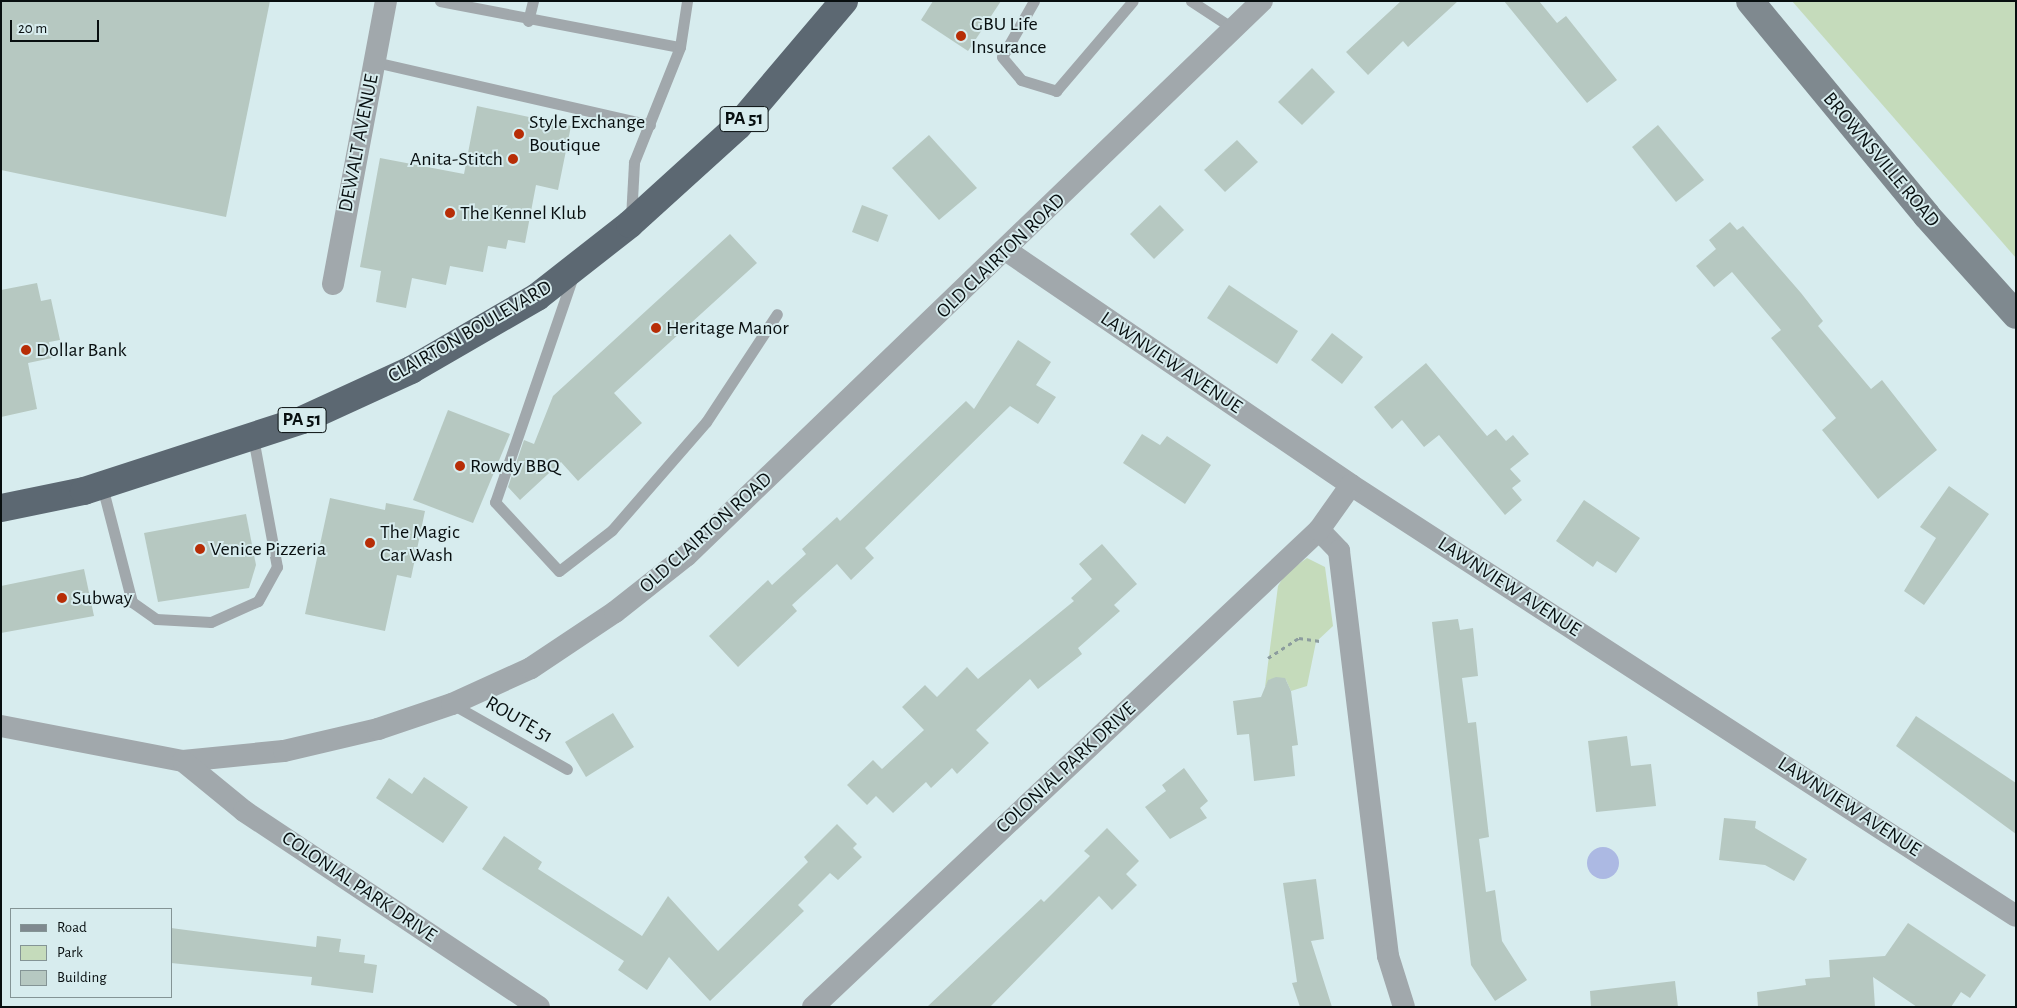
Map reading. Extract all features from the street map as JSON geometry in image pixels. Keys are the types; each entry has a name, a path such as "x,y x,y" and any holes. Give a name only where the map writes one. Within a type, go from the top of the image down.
{"highway":[{"name":"CLAIRTON BOULEVARD","path":"1,508 102,486 253,437 411,370 537,297 630,224 738,126 844,1"}],"main road":[{"name":"BROWNSVILLE ROAD","path":"1750,1 1927,216 2016,315"}],"street":[{"name":"DEWALT AVENUE","path":"333,284 386,1"},
{"name":"OLD CLAIRTON ROAD","path":"1,726 183,762 284,751 378,729 452,704 531,668 615,612 686,556 1006,251 1262,1"},
{"name":"LAWNVIEW AVENUE","path":"1006,251 1351,485 2016,916"},
{"name":"COLONIAL PARK DRIVE","path":"812,1007 1318,530 1351,485"},
{"path":"1318,530 1339,551 1388,956 1404,1007"},
{"name":"COLONIAL PARK DRIVE","path":"183,762 244,811 539,1007"}],"lane":[{"path":"440,1 528,22 680,47"},
{"path":"528,22 533,1"},
{"path":"630,224 634,162 680,47 687,1"},
{"path":"1034,1 1002,57 1021,80 1056,91 1132,1"},
{"path":"1191,1 1234,29"},
{"path":"374,62 650,124"},
{"path":"576,267 495,502 559,571 612,530 706,422 777,314"},
{"path":"102,486 132,602 156,619 212,622 258,601 277,568 253,437"},
{"name":"ROUTE 51","path":"452,704 567,769"}],"path":[{"path":"1268,658 1299,638 1320,641"}],"green space":[{"path":"1792,1 2016,1 2016,258"},
{"path":"1307,558 1325,567 1333,626 1316,642 1307,686 1291,691 1286,680 1270,679 1265,687 1278,586 1286,573"}],"water":[{"path":"1603,847 1615,851 1619,863 1615,875 1603,879 1591,875 1587,863 1591,851"}],"building":[{"path":"1,1 270,1 226,217 1,170"},
{"name":"GBU Life Insurance","path":"933,1 1001,1 968,51 921,20"},
{"path":"1401,1 1458,1 1408,47 1403,41 1368,75 1346,52"},
{"path":"1504,1 1539,1 1557,23 1566,16 1617,80 1587,103"},
{"path":"1312,68 1335,92 1302,125 1278,102"},
{"name":"The Kennel Klub","path":"477,106 571,126 558,190 536,185 525,243 508,240 506,249 488,246 483,272 450,266 446,285 412,278 406,308 376,302 381,271 360,267 380,158 464,174"},
{"path":"1658,125 1704,180 1676,202 1632,147"},
{"path":"929,135 977,188 939,220 892,168"},
{"path":"1237,140 1258,162 1225,192 1204,170"},
{"path":"862,205 888,215 878,242 852,232"},
{"path":"1160,205 1184,230 1154,259 1130,234"},
{"path":"1730,222 1737,230 1743,226 1801,293 1823,321 1818,326 1871,389 1882,380 1937,450 1878,499 1822,430 1836,418 1771,338 1781,330 1732,272 1714,287 1696,266 1716,249 1709,240"},
{"name":"Heritage Manor","path":"730,234 757,263 614,393 642,423 578,481 561,462 520,500 508,487 524,440 534,444 553,396"},
{"name":"Dollar Bank","path":"37,283 41,301 51,299 60,340 49,342 52,358 28,363 37,409 1,417 1,290"},
{"path":"1229,285 1298,331 1277,364 1207,318"},
{"path":"1332,333 1363,357 1342,384 1311,360"},
{"path":"1018,340 1051,362 1036,385 1056,397 1038,424 1010,406 865,548 874,558 851,580 837,564 792,605 797,611 738,667 709,636 768,580 772,585 806,554 802,549 837,517 840,521 966,401 974,409"},
{"path":"1426,363 1487,436 1496,429 1506,441 1513,435 1529,454 1510,469 1521,481 1512,488 1522,500 1505,515 1439,435 1424,447 1402,420 1392,429 1374,407"},
{"name":"Rowdy BBQ","path":"448,410 510,434 473,523 413,500"},
{"path":"1142,434 1160,445 1167,436 1211,465 1185,504 1123,463"},
{"path":"1949,486 1989,514 1924,605 1904,591 1936,538 1920,527"},
{"name":"The Magic Car Wash","path":"330,498 385,510 386,503 425,511 411,578 397,575 385,631 305,614"},
{"path":"1584,500 1640,538 1616,573 1597,561 1593,567 1556,541"},
{"name":"Venice Pizzeria","path":"246,514 256,565 249,588 158,602 144,533"},
{"path":"1102,544 1137,584 1114,605 1120,611 1078,648 1082,654 1038,689 1030,679 976,730 989,743 957,774 952,768 931,788 926,782 893,813 876,796 867,805 847,785 873,760 882,769 924,730 902,707 925,685 937,697 967,667 978,679 1074,601 1071,598 1092,579 1079,564"},
{"name":"Subway","path":"84,569 94,616 1,633 1,586"},
{"path":"1458,619 1460,630 1473,628 1478,676 1462,678 1468,723 1476,722 1489,837 1479,839 1486,892 1495,890 1502,941 1527,980 1495,1001 1471,965 1432,622"},
{"path":"1276,677 1285,678 1291,691 1298,745 1292,746 1295,776 1254,781 1249,734 1237,735 1233,701 1261,697 1268,680"},
{"path":"613,713 634,747 586,777 565,742"},
{"path":"1916,716 2016,783 2016,834 1896,746"},
{"path":"1627,736 1631,766 1651,764 1656,806 1596,812 1588,741"},
{"path":"1184,768 1208,801 1200,808 1207,818 1170,839 1145,807 1166,791 1162,785"},
{"path":"424,777 468,807 443,843 376,798 389,778 412,794"},
{"path":"1724,818 1756,821 1755,828 1807,859 1794,881 1765,865 1719,860"},
{"path":"837,824 857,844 853,848 862,857 838,880 830,873 798,905 804,911 710,1001 669,957 647,990 618,970 624,961 482,869 504,836 542,862 538,869 642,936 668,896 718,951 808,862 804,857"},
{"path":"1107,828 1139,861 1126,874 1137,885 1112,910 1099,896 990,1007 927,1007 1041,899 1044,902 1090,856 1084,851"},
{"path":"1316,879 1324,939 1311,941 1332,1007 1300,1007 1292,983 1297,982 1283,883"},
{"path":"1908,923 1986,975 1970,998 1961,992 1951,1007 1917,1007 1873,977 1875,1007 1758,1007 1757,992 1806,985 1805,979 1830,977 1829,960 1885,956"},
{"path":"172,928 316,947 317,936 341,939 339,952 365,955 364,963 377,965 373,993 311,985 312,977 172,963"},
{"path":"1675,981 1678,1007 1591,1007 1590,991"}],"place":[{"name":"GBU Life Insurance","path":"961,36"},
{"name":"Style Exchange Boutique","path":"519,134"},
{"name":"Anita-Stitch","path":"513,159"},
{"name":"The Kennel Klub","path":"450,213"},
{"name":"Heritage Manor","path":"656,328"},
{"name":"Dollar Bank","path":"26,350"},
{"name":"Rowdy BBQ","path":"460,466"},
{"name":"The Magic Car Wash","path":"370,543"},
{"name":"Venice Pizzeria","path":"200,549"},
{"name":"Subway","path":"62,598"}]}
